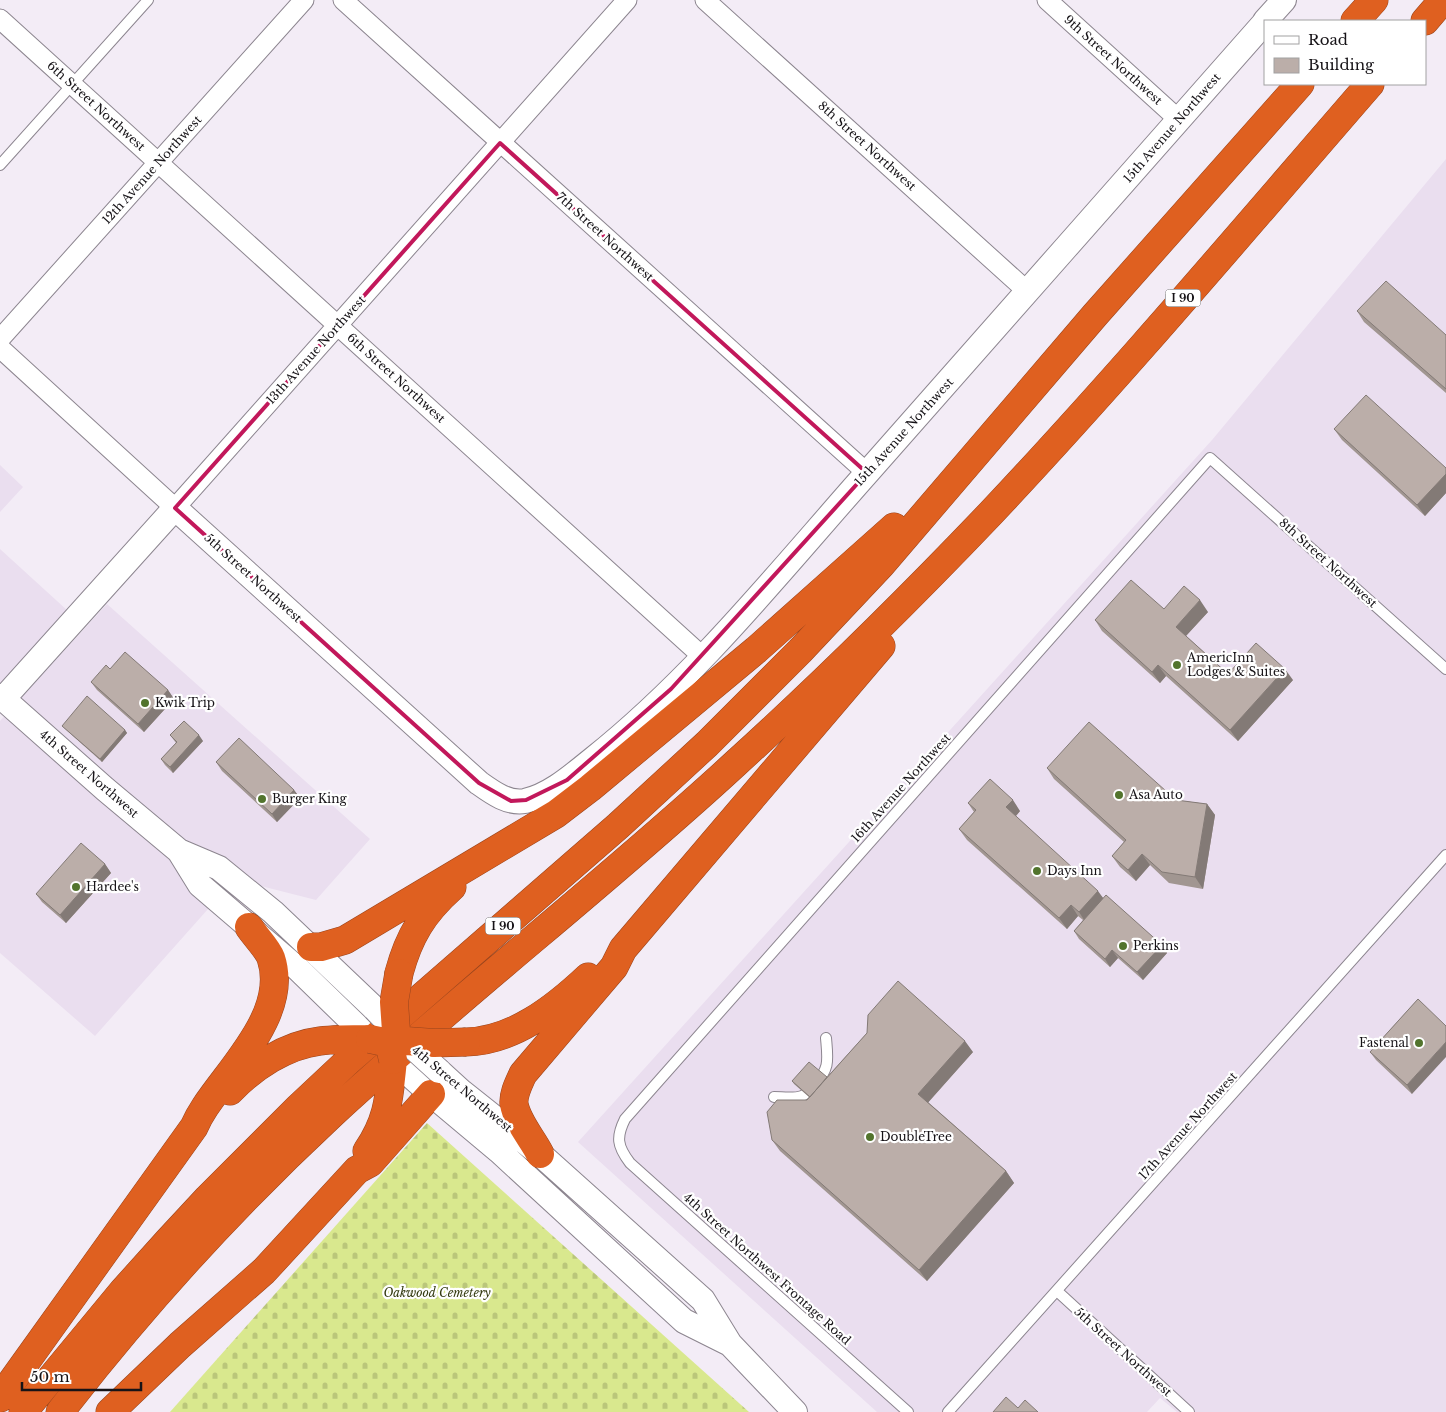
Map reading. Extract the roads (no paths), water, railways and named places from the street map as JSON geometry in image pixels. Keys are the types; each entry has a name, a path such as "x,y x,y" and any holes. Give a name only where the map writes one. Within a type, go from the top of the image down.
{"highway":[{"path":"1357,20 1374,0"},
{"path":"1426,20 1443,0"},
{"name":"I 90","path":"23,1412 124,1291 208,1198 252,1154 347,1062 618,826 714,737 794,658 847,601 1095,315 1299,85"},
{"name":"I 90","path":"60,1412 160,1291 291,1154 385,1066 736,763 919,586 993,510 1118,374 1369,85"},
{"path":"311,947 321,947 345,940 556,814 624,762 756,650 985,443"},
{"path":"194,1127 256,1067 294,1047 319,1041 393,1044 466,1042 493,1038 529,1022 563,998 606,960 622,949 870,658 993,510"},
{"path":"357,1170 362,1157 376,1137 386,1113 393,1044 394,1002 399,973 407,946 428,910 454,885 501,857 513,839"},
{"path":"0,1398 194,1127 205,1107 245,1052 264,1020 272,1003 275,985 271,958 250,927"},
{"path":"540,1154 521,1122 514,1104 522,1074 614,967 622,949"},
{"path":"110,1412 180,1345 264,1271 357,1170 370,1163 393,1044"}],"street":[{"name":"12th Avenue Northwest","path":"0,339 304,0"},
{"name":"7th Street Northwest","path":"343,0 867,473"},
{"name":"13th Avenue Northwest","path":"2,698 175,508 627,0"},
{"name":"8th Street Northwest","path":"705,0 1028,292"},
{"name":"9th Street Northwest","path":"1047,0 1178,120"},
{"name":"15th Avenue Northwest","path":"1267,20 1284,0"},
{"name":"6th Street Northwest","path":"0,19 703,656"},
{"name":"15th Avenue Northwest","path":"511,801 526,800 567,780 635,724 703,656 1028,292 1264,23"},
{"name":"5th Street Northwest","path":"0,348 479,783 490,791 511,801"},
{"name":"4th Street Northwest","path":"2,698 105,789 180,851 219,868 273,912 311,947 393,1044 499,1151 684,1321 730,1344"},
{"name":"4th Street Northwest","path":"180,851 200,885 298,969 393,1044 462,1092 540,1154 703,1300 730,1344 795,1412"}],"lane":[{"path":"0,165 148,0"},
{"name":"8th Street Northwest","path":"1210,458 1446,669"},
{"name":"16th Avenue Northwest","path":"619,1139 620,1130 625,1119 633,1109 1210,458"},
{"name":"17th Avenue Northwest","path":"948,1412 1446,856"},
{"path":"774,1096 794,1097 808,1093 827,1068 826,1038"},
{"name":"4th Street Northwest Frontage Road","path":"619,1139 620,1147 630,1163 908,1412"},
{"name":"5th Street Northwest","path":"1057,1291 1189,1412"}],"place":[{"name":"AmericInn Lodges & Suites","path":"1177,665"},
{"name":"Kwik Trip","path":"145,703"},
{"name":"Asa Auto","path":"1119,795"},
{"name":"Burger King","path":"262,799"},
{"name":"Days Inn","path":"1037,871"},
{"name":"Hardee's","path":"76,887"},
{"name":"Perkins","path":"1123,946"},
{"name":"Fastenal","path":"1419,1043"},
{"name":"DoubleTree","path":"870,1137"}],"park label":[{"name":"Oakwood Cemetery","path":"437,1293"}]}
